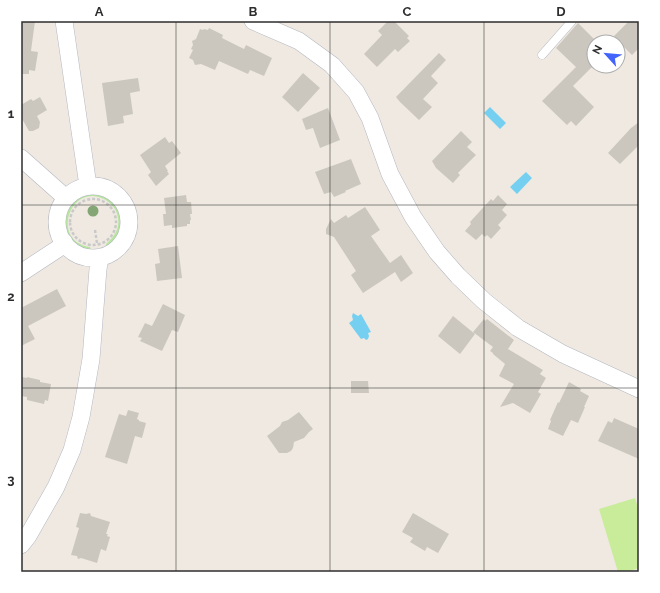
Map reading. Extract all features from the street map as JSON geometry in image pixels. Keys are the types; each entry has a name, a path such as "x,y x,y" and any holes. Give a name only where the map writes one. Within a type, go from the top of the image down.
{"street":[{"path":"64,21 88,186"},
{"path":"254,21 299,41 332,65 356,92 370,118 390,174 413,217 438,252 458,276 484,301 518,328 563,354 639,389"},
{"path":"21,158 66,198"},
{"path":"88,186 104,188 117,195 126,208 129,224 127,232 120,245 107,255 91,257 76,253 69,248 67,234 60,235 57,219 66,198 76,190 88,186"},
{"path":"21,273 59,248 67,234"},
{"path":"21,546 56,487 72,450 82,417 91,359 100,257"}],"lane":[{"path":"542,55 572,21"}],"path":[{"path":"94,199 104,202 109,205 115,214 115,230 109,238 100,244 89,244 79,240 72,232 67,234 70,216 79,203 84,200 94,199"}],"green space":[{"path":"95,192 105,195 119,207 122,215 122,224 120,232 115,240 107,248 106,244 114,236 118,226 116,212 109,202 104,199 92,196 82,198 74,205 69,214 68,225 71,235 78,243 90,247 91,251 79,247 70,241 65,231 64,221 66,211 72,202 82,195"},
{"path":"635,498 639,511 639,568 627,572 618,572 599,509"}],"water":[{"path":"490,107 506,123 500,129 484,113"},
{"path":"526,172 532,178 517,194 510,187"},
{"path":"353,313 358,316 361,314 371,332 368,333 368,339 361,339 349,323 353,320"}],"building":[{"path":"21,21 35,21 31,51 38,52 35,71 29,70 29,74 21,74"},
{"path":"388,21 394,21 409,36 407,38 410,41 398,52 395,49 377,67 364,54 382,35 378,31"},
{"path":"629,21 639,21 639,48 632,55 626,49 626,34 616,34"},
{"path":"578,23 589,34 586,34 586,73 573,86 594,107 576,126 571,121 567,125 542,101 576,67 556,48"},
{"path":"209,28 223,35 222,38 244,49 246,45 272,58 264,76 250,70 248,74 219,61 215,70 201,64 195,65 193,60 189,58 193,50 191,49 193,45 192,41 196,39 200,29 208,30"},
{"path":"439,53 446,60 431,76 438,83 423,99 432,107 419,120 396,97"},
{"path":"303,73 320,88 298,112 282,97"},
{"path":"138,78 140,91 130,93 133,114 123,116 124,123 108,126 102,83"},
{"path":"40,97 47,110 37,116 40,122 39,128 29,131 21,117 21,105 31,99 33,101"},
{"path":"328,108 340,140 320,148 313,128 306,130 302,119"},
{"path":"639,122 639,145 620,164 608,153 631,128"},
{"path":"461,131 472,142 467,147 476,155 458,173 460,175 453,183 436,168 432,161"},
{"path":"165,137 169,143 172,141 181,153 165,166 169,174 156,186 148,175 151,172 140,155"},
{"path":"351,159 361,184 334,197 331,192 324,194 315,172"},
{"path":"186,195 187,202 191,202 192,214 190,214 190,224 187,224 187,226 172,228 172,225 164,226 163,214 166,214 164,198"},
{"path":"498,195 507,204 502,210 507,215 498,225 501,228 491,239 487,235 485,237 482,234 476,240 465,231 471,224 470,222 491,199 493,201"},
{"path":"365,207 380,230 371,236 390,263 401,255 413,273 401,282 395,272 363,293 351,275 356,271 334,237 326,234 326,229 331,219 334,223 346,215 348,218"},
{"path":"178,246 182,278 157,281 155,264 160,263 158,249"},
{"path":"57,289 66,306 28,326 35,339 21,346 21,308"},
{"path":"163,304 185,315 178,332 172,330 162,351 140,341 142,338 138,337 145,323 152,326"},
{"path":"453,316 475,334 460,354 438,336"},
{"path":"484,319 485,321 487,319 514,340 508,349 543,370 540,374 546,378 538,392 541,394 530,413 513,403 500,407 514,384 499,376 505,364 490,351 493,347 473,332"},
{"path":"22,377 40,380 40,382 51,384 48,401 45,400 44,404 27,400 27,397 21,396"},
{"path":"351,381 368,381 369,393 351,393"},
{"path":"569,382 589,396 578,423 571,420 563,436 548,429 550,420 558,402 559,403"},
{"path":"128,410 139,413 137,419 146,423 142,438 135,436 127,464 105,457 119,414 126,416"},
{"path":"299,412 313,429 304,438 294,442 291,451 287,453 279,453 267,436 280,426 282,422 288,420"},
{"path":"614,418 639,429 639,459 598,441 608,421 612,423"},
{"path":"80,513 90,513 91,516 110,522 106,534 110,537 106,551 101,549 97,563 81,558 78,559 77,556 71,555 79,528 76,527"},
{"path":"413,513 449,534 438,553 427,547 425,551 410,542 413,538 402,532"}]}
